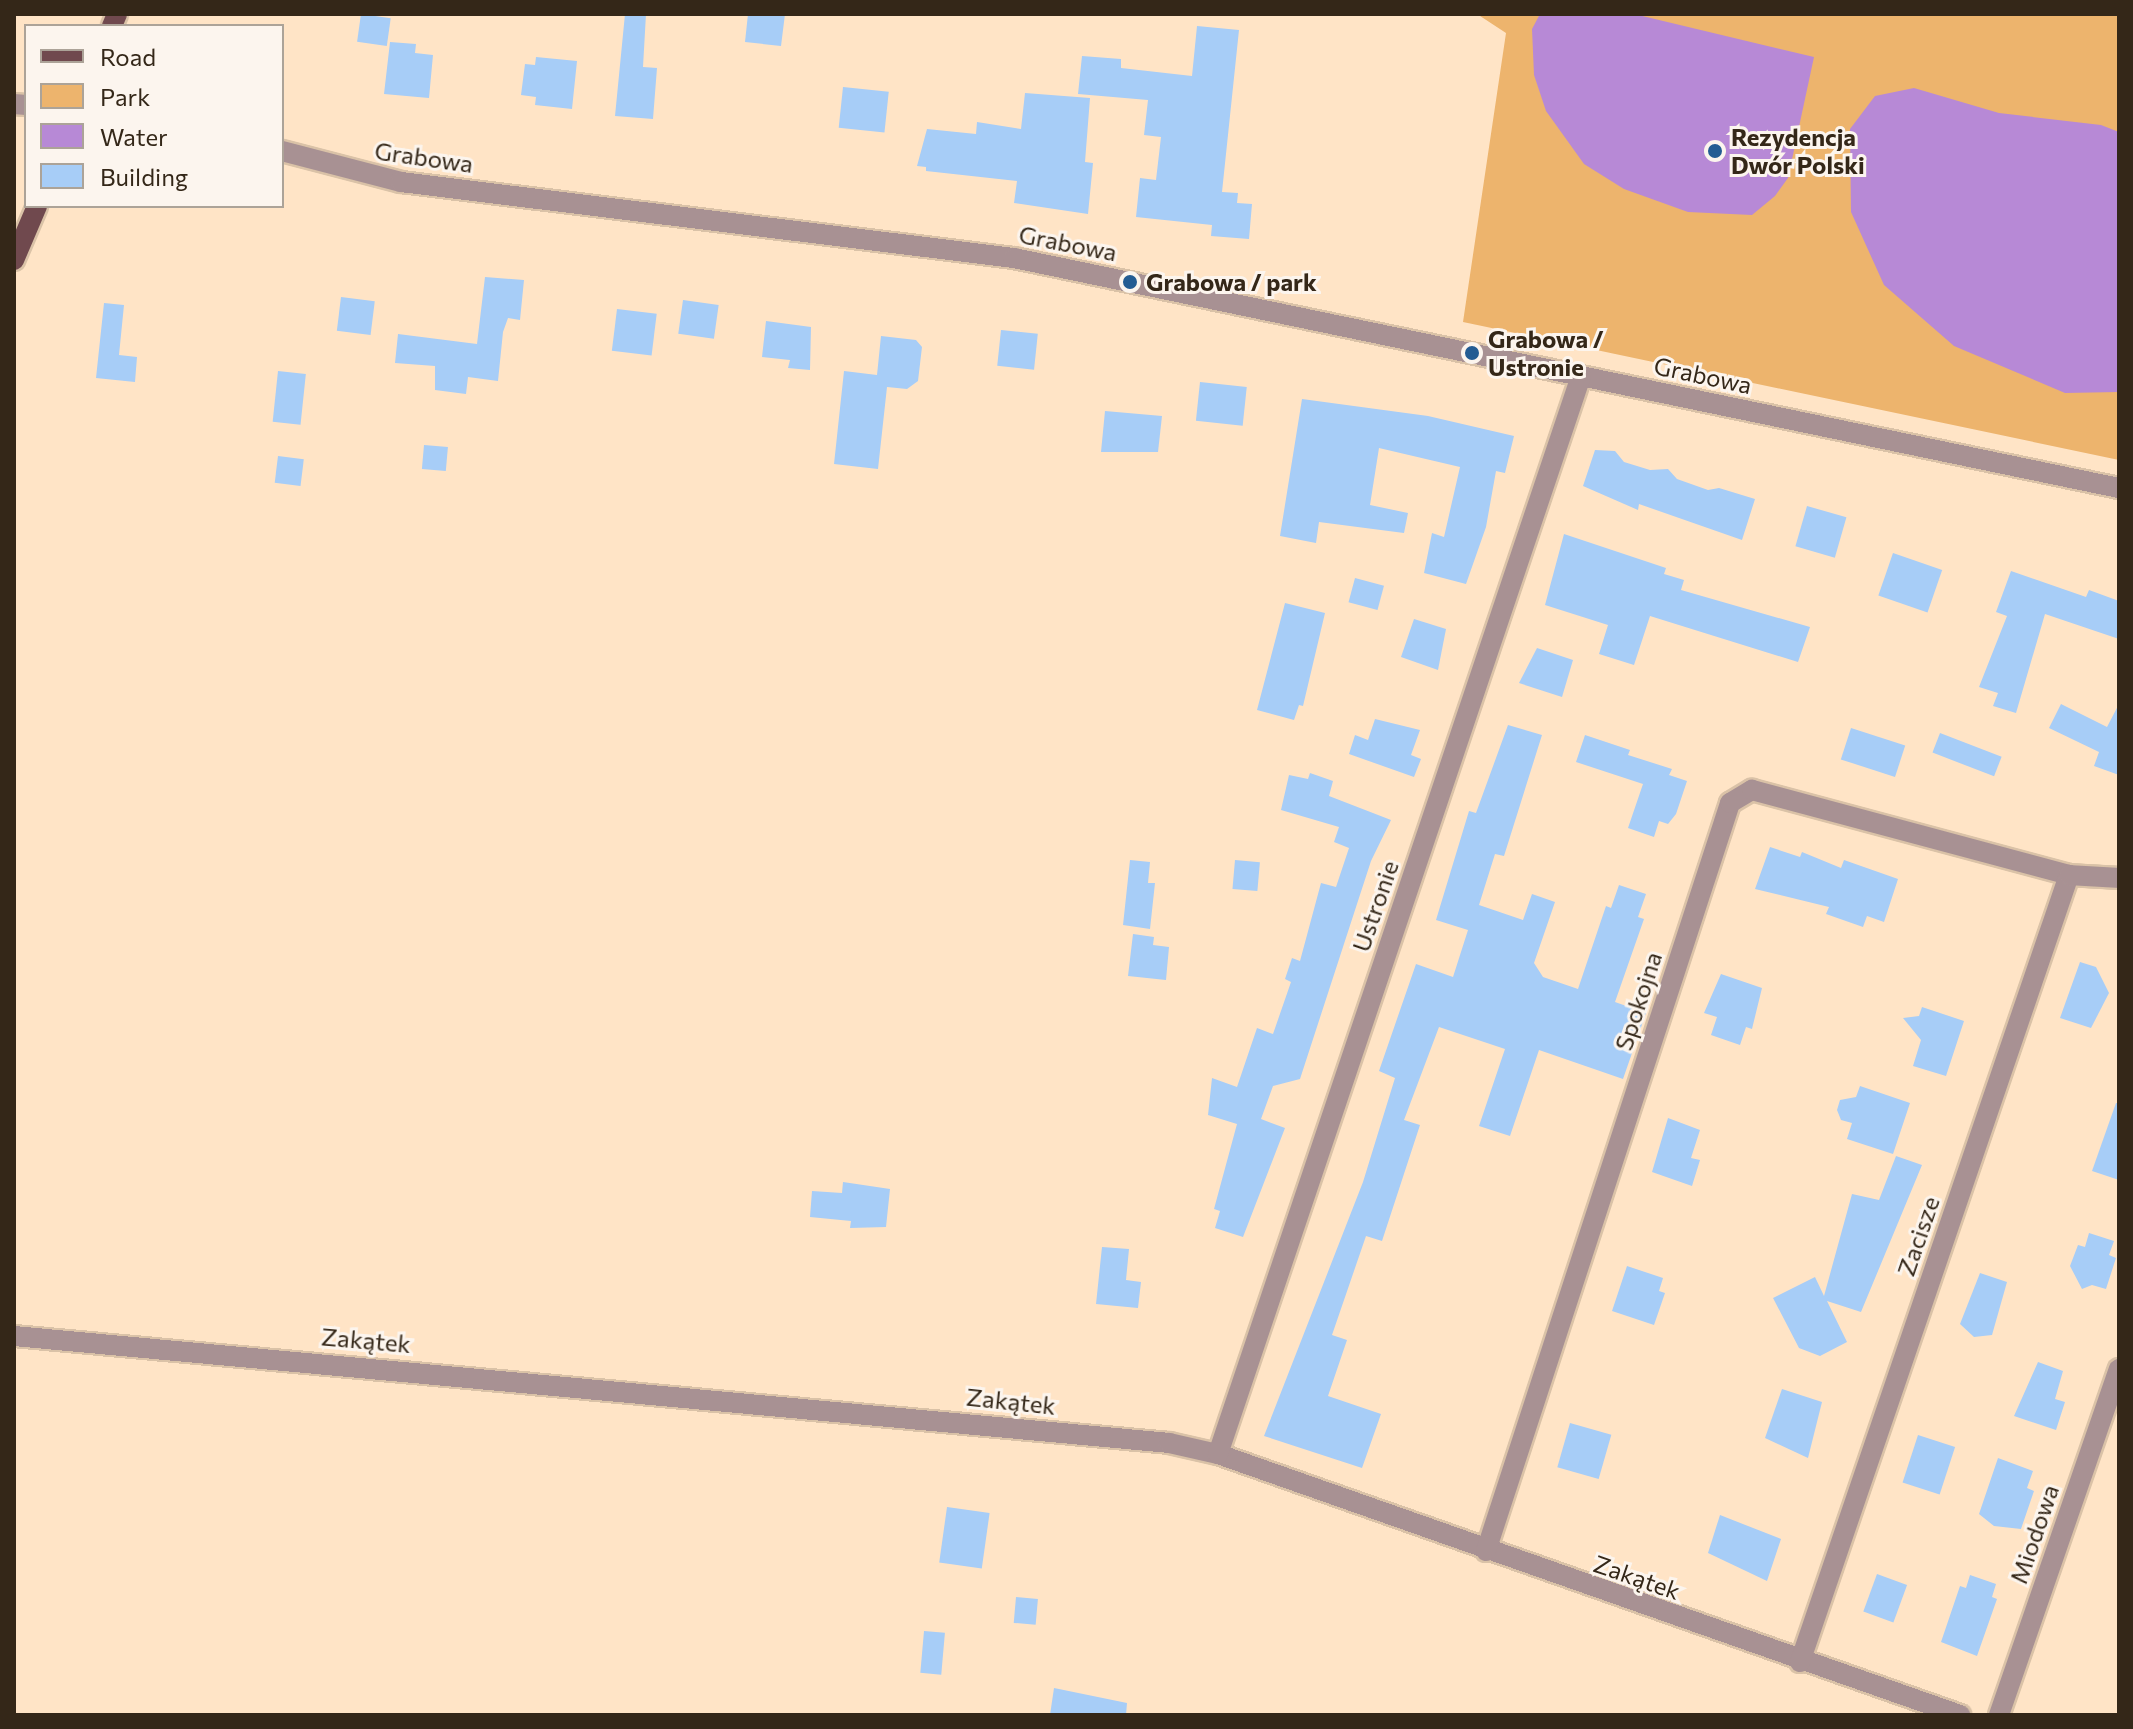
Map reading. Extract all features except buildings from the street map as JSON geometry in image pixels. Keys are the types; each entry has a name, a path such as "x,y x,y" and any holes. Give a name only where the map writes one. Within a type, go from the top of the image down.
{"main road":[{"path":"14,260 36,208"}],"street":[{"name":"Grabowa","path":"284,152 401,182 1014,258 2119,488"},
{"name":"Ustronie","path":"1218,1454 1581,376"},
{"name":"Spokojna","path":"1486,1551 1730,803 1752,790 2069,875"},
{"path":"2069,875 2119,878"},
{"name":"Zacisze","path":"1800,1662 2069,875"},
{"name":"Zakątek","path":"14,1336 1169,1443 1218,1454 1800,1662 1960,1715"},
{"name":"Miodowa","path":"1999,1715 2119,1369"}],"green space":[{"name":"Rezydencja Dwór Polski","path":"1477,14 2119,14 2119,460 1463,322 1506,33"}],"water":[{"path":"1540,14 1634,14 1814,57 1788,178 1775,196 1752,215 1688,212 1624,189 1584,164 1546,111 1534,75 1532,29"},
{"path":"1914,88 1999,113 2101,125 2119,132 2119,392 2065,393 1954,346 1884,285 1851,212 1850,129 1875,96"}],"place":[{"name":"Rezydencja Dwór Polski","path":"1715,151"},
{"name":"Grabowa / park","path":"1130,282"},
{"name":"Grabowa / Ustronie","path":"1472,353"}]}
